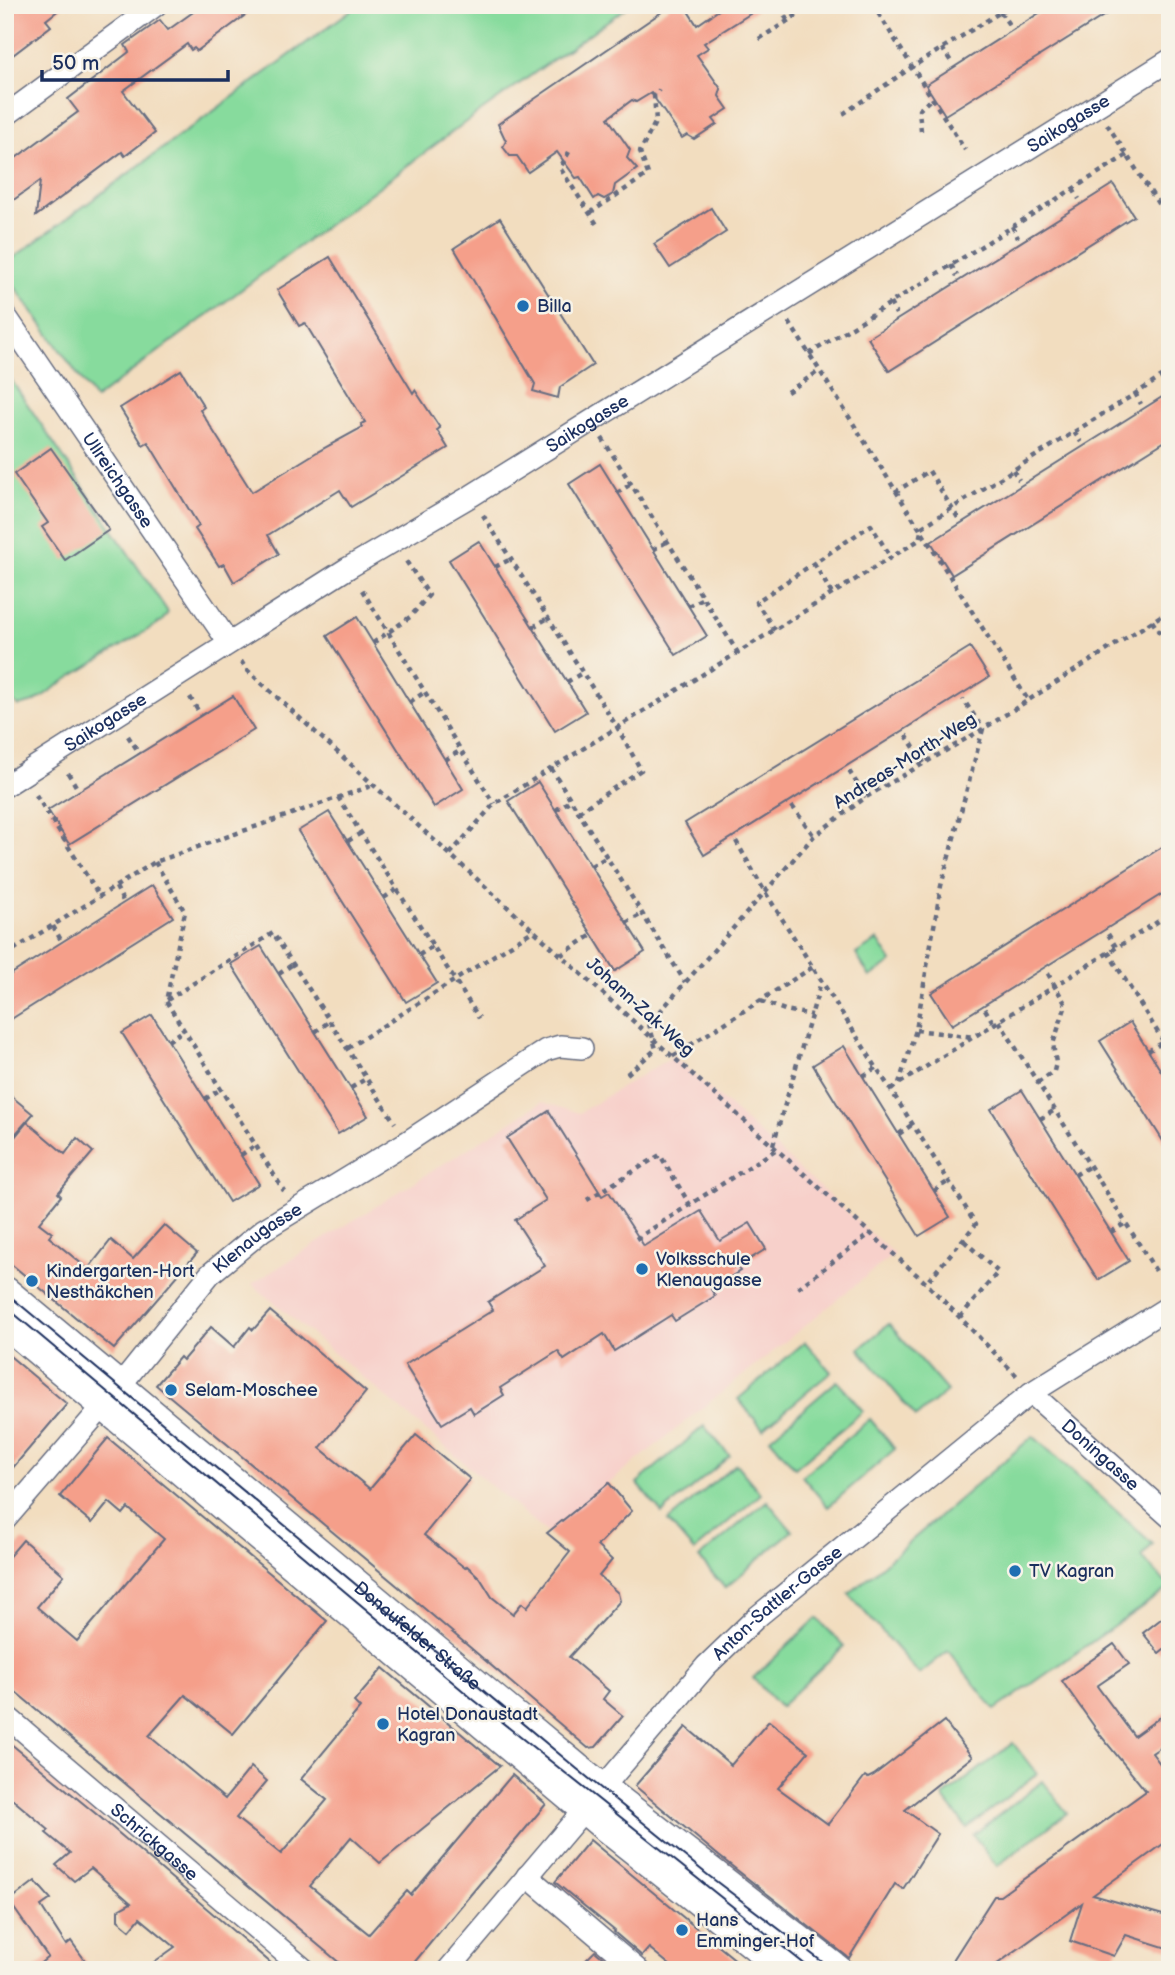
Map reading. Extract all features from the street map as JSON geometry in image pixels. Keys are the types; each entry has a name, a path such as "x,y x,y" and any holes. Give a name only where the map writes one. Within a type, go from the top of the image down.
{"main road":[{"name":"Donaufelder Straße","path":"5,1292 111,1396 594,1799 787,1970"},
{"name":"Donaufelder Straße","path":"5,1322 111,1396"},
{"name":"Donaufelder Straße","path":"594,1799 837,1970"}],"street":[{"path":"5,116 156,5"},
{"name":"Saikogasse","path":"5,786 348,568 495,482 1170,60"},
{"name":"Ullreichgasse","path":"5,315 229,643"},
{"name":"Klenaugasse","path":"5,1520 210,1274 263,1230 407,1142 546,1050 561,1046 582,1048"},
{"name":"Anton-Sattler-Gasse","path":"449,1970 706,1666 757,1617 1031,1393 1170,1306"},
{"name":"Doningasse","path":"1031,1393 1170,1517"},
{"name":"Schrickgasse","path":"5,1715 305,1970"},
{"path":"527,1876 638,1970"}],"lane":[{"name":"Donaufelder Straße","path":"5,1306 484,1709"},
{"path":"724,1901 812,1970"}],"path":[{"path":"759,39 813,5"},
{"path":"873,5 965,150"},
{"path":"843,114 1012,5"},
{"path":"779,7 788,21"},
{"path":"1000,12 1010,26"},
{"path":"942,48 952,63"},
{"path":"590,213 648,174 640,152 656,121 654,96 659,90"},
{"path":"921,131 919,110 932,98"},
{"path":"1107,123 1170,222"},
{"path":"569,152 560,168 598,226"},
{"path":"809,354 1127,155"},
{"path":"1073,189 1079,199"},
{"path":"1012,226 1018,238"},
{"path":"1170,250 1166,253 1170,259"},
{"path":"951,265 957,276"},
{"path":"890,303 896,314"},
{"path":"789,321 920,533 1028,700"},
{"path":"787,392 819,371"},
{"path":"450,854 494,804 891,558 919,540 922,527 1170,372"},
{"path":"1135,394 1141,404"},
{"path":"1074,432 1081,442"},
{"path":"602,438 738,653"},
{"path":"1013,470 1019,480"},
{"path":"895,492 929,471 958,518"},
{"path":"617,493 631,484"},
{"path":"482,514 617,727 641,770 578,812"},
{"path":"775,630 756,602 871,525 891,558"},
{"path":"653,550 668,541"},
{"path":"495,568 511,559"},
{"path":"373,643 410,617 429,596 406,561"},
{"path":"814,563 832,594"},
{"path":"362,590 494,804"},
{"path":"688,606 703,598"},
{"name":"Andreas-Morth-Weg","path":"627,1074 656,1049 649,1024 814,836 866,797 983,729 1170,610"},
{"path":"533,627 548,618"},
{"path":"1152,621 1170,649"},
{"name":"Johann-Zak-Weg","path":"229,643 246,669 926,1283 1010,1367 1031,1393"},
{"path":"567,682 582,673"},
{"path":"410,702 425,692"},
{"path":"190,697 201,716"},
{"path":"899,1083 916,1030 941,886 983,729 963,699"},
{"path":"906,735 923,763"},
{"path":"128,736 140,754"},
{"path":"446,760 461,750"},
{"path":"551,768 685,982"},
{"path":"849,771 866,797"},
{"path":"68,773 79,791"},
{"path":"5,945 8,954 155,862 374,785"},
{"path":"36,795 100,897"},
{"path":"338,797 479,1018"},
{"path":"556,810 571,800"},
{"path":"792,806 814,836"},
{"path":"348,841 361,833"},
{"path":"736,841 765,892 976,1224 926,1283"},
{"path":"591,866 607,858"},
{"path":"155,862 186,912 166,1001 296,1209"},
{"path":"116,887 124,903"},
{"path":"384,898 397,889"},
{"path":"626,923 642,914"},
{"path":"891,1090 1170,914"},
{"path":"53,926 62,942"},
{"path":"348,1048 534,930"},
{"path":"166,1001 273,933 407,1142"},
{"path":"1108,934 1116,947"},
{"path":"561,955 593,935"},
{"path":"419,955 433,946"},
{"path":"1108,952 1170,1052"},
{"path":"279,974 293,964"},
{"path":"673,1056 813,967"},
{"path":"1038,1083 1054,1071 1056,1063 1053,1044 1066,1005 1047,972"},
{"path":"636,1239 775,1147 822,981"},
{"path":"760,1001 785,1010 812,1015"},
{"path":"985,1009 994,1024"},
{"path":"315,1032 330,1021"},
{"path":"999,1021 1156,1271"},
{"path":"168,1041 184,1030"},
{"path":"916,1030 974,1037"},
{"path":"1148,1051 1164,1042"},
{"path":"863,1076 877,1067"},
{"path":"351,1088 367,1077"},
{"path":"205,1099 221,1089"},
{"path":"1040,1119 1055,1110"},
{"path":"899,1134 913,1124"},
{"path":"241,1155 256,1145"},
{"path":"587,1200 660,1155 690,1205"},
{"path":"1075,1175 1090,1166"},
{"path":"934,1191 949,1181"},
{"path":"1111,1232 1126,1223"},
{"path":"798,1288 871,1233"},
{"path":"960,1317 998,1272 963,1240"}],"shaded area":[{"path":"673,1056 894,1254 547,1533 252,1284 542,1102 579,1113"}],"green space":[{"path":"358,5 630,5 467,121 95,399 5,273 5,264"},
{"path":"5,371 168,612 162,621 34,702 19,706 5,697"},
{"path":"878,940 892,962 870,977 856,954"},
{"path":"889,1324 947,1391 916,1417 859,1349"},
{"path":"805,1342 831,1372 763,1429 738,1399"},
{"path":"837,1381 863,1411 795,1468 770,1438"},
{"path":"870,1419 895,1449 828,1507 802,1476"},
{"path":"704,1426 730,1456 662,1513 637,1483"},
{"name":"TV Kagran","path":"1033,1436 1153,1544 1141,1557 1170,1587 995,1710 948,1651 919,1674 849,1594"},
{"path":"736,1464 761,1494 694,1551 668,1521"},
{"path":"767,1501 792,1531 725,1588 699,1558"},
{"path":"817,1618 844,1646 780,1707 753,1678"},
{"path":"1013,1743 1037,1774 967,1828 943,1797"},
{"path":"1043,1781 1067,1813 997,1866 973,1835"}],"building":[{"path":"5,5 65,5 46,20 51,26 5,61"},
{"path":"203,5 259,5 197,51 194,48 191,50 187,44 123,91 155,133 125,156 122,152 36,216 40,181 5,206 5,166 78,112 68,99 129,52 125,45 160,20 168,30"},
{"path":"672,5 684,5 697,25 726,5 764,5 704,43 708,48 697,55 721,89 719,96 728,109 713,119 717,124 694,139 687,135 682,138 651,93 636,102 632,100 608,118 630,150 627,158 637,169 615,185 613,194 604,199 598,196 594,199 580,177 576,178 557,152 528,172 517,156 510,156 503,147 506,141 498,124"},
{"path":"1052,5 1121,5 945,115 926,85"},
{"path":"1113,184 1134,216 889,371 868,338"},
{"path":"711,208 726,232 670,268 654,244"},
{"name":"Billa","path":"500,218 593,365 560,387 558,398 533,391 535,384 454,248"},
{"path":"330,257 413,393 415,390 440,428 437,430 448,448 351,507 340,490 268,535 279,554 234,582 224,564 219,566 195,529 199,526 148,442 143,445 120,408 181,370 204,407 200,410 252,492 363,427 361,424 365,422 305,323 299,326 277,290"},
{"path":"1170,392 1170,438 952,575 931,542"},
{"path":"51,448 109,530 65,560 42,527 48,523 14,474"},
{"path":"600,464 707,636 676,655 569,484"},
{"path":"479,541 586,712 555,731 449,560"},
{"path":"357,617 463,789 434,807 327,636"},
{"path":"970,647 989,677 704,855 685,823"},
{"path":"233,696 254,730 69,844 48,810"},
{"path":"538,782 645,952 615,971 508,801"},
{"path":"329,812 437,983 406,1002 298,831"},
{"path":"1170,842 1170,889 952,1025 931,993"},
{"path":"152,885 173,917 5,1023 5,978"},
{"path":"261,946 368,1116 338,1134 231,964"},
{"path":"152,1015 259,1184 229,1202 122,1033"},
{"path":"1130,1022 1170,1085 1170,1152 1100,1041"},
{"path":"844,1046 950,1217 919,1236 813,1065"},
{"path":"1022,1090 1129,1261 1098,1280 991,1109"},
{"path":"5,1091 33,1114 5,1146"},
{"name":"Volksschule Klenaugasse","path":"549,1111 602,1196 609,1192 644,1246 701,1211 720,1241 750,1223 766,1249 737,1267 740,1271 711,1289 715,1296 675,1321 671,1315 614,1351 604,1334 564,1360 558,1351 500,1388 504,1395 474,1414 470,1407 442,1424 405,1365 493,1310 488,1302 545,1266 515,1220 546,1200 507,1138"},
{"path":"27,1122 65,1154 77,1138 93,1152 58,1193 61,1196 39,1223 52,1233 49,1237 88,1269 111,1240 133,1259 164,1225 197,1253 114,1349 5,1259 5,1149"},
{"path":"270,1311 366,1392 320,1448 370,1489 416,1435 470,1479 424,1535 465,1568 467,1566 480,1578 492,1597 513,1614 522,1603 527,1607 570,1552 547,1533 609,1483 632,1511 597,1546 612,1560 599,1576 618,1593 620,1601 569,1657 609,1691 603,1699 623,1716 596,1747 588,1748 156,1385 180,1357 183,1360 211,1327 234,1347 250,1327 253,1330"},
{"path":"5,1352 67,1404 5,1477"},
{"path":"108,1438 327,1621 233,1734 185,1695 149,1736 225,1799 251,1767 267,1781 236,1818 281,1854 327,1800 301,1779 360,1708 354,1702 383,1668 500,1766 380,1863 351,1837 310,1886 369,1934 407,1891 411,1895 512,1775 546,1804 408,1970 348,1970 5,1683 5,1561 23,1540 64,1575 37,1607 77,1641 164,1539 128,1508 123,1514 109,1502 92,1523 60,1496"},
{"path":"1170,1612 1170,1644 1159,1653 1143,1633"},
{"path":"1114,1644 1129,1664 1097,1686 1134,1736 1170,1710 1170,1741 1152,1753 1170,1777 1170,1839 1093,1895 1170,1917 1170,1949 1126,1935 1114,1956 1070,1941 1082,1903 989,1970 966,1970 953,1960 994,1896 1000,1896 1146,1791 1101,1736 1062,1681"},
{"path":"769,1721 808,1752 778,1788 828,1824 865,1776 868,1778 874,1775 944,1721 972,1757 905,1810 938,1834 903,1889 895,1884 849,1958 635,1786 686,1727 731,1765"},
{"path":"5,1739 279,1970 143,1970 175,1947 140,1918 130,1930 118,1920 118,1910 131,1903 91,1868 74,1881 56,1865 70,1853 46,1833 49,1830 5,1793"},
{"path":"590,1840 748,1970 676,1970 649,1948 642,1956 555,1882"},
{"path":"35,1881 51,1899 41,1906 66,1945 71,1941 92,1970 32,1970 48,1957 9,1901"},
{"path":"595,1951 617,1970 576,1970"}],"tram line":[{"path":"5,1292 576,1768 709,1876 833,1970"},
{"path":"5,1306 474,1700 812,1970"}],"place":[{"name":"Billa","path":"523,306"},
{"name":"Volksschule Klenaugasse","path":"642,1269"},
{"name":"Kindergarten-Hort Nesthäkchen","path":"32,1281"},
{"name":"Selam-Moschee","path":"171,1390"},
{"name":"TV Kagran","path":"1015,1571"},
{"name":"Hotel Donaustadt Kagran","path":"383,1724"},
{"name":"Hans Emminger-Hof","path":"682,1930"}]}
